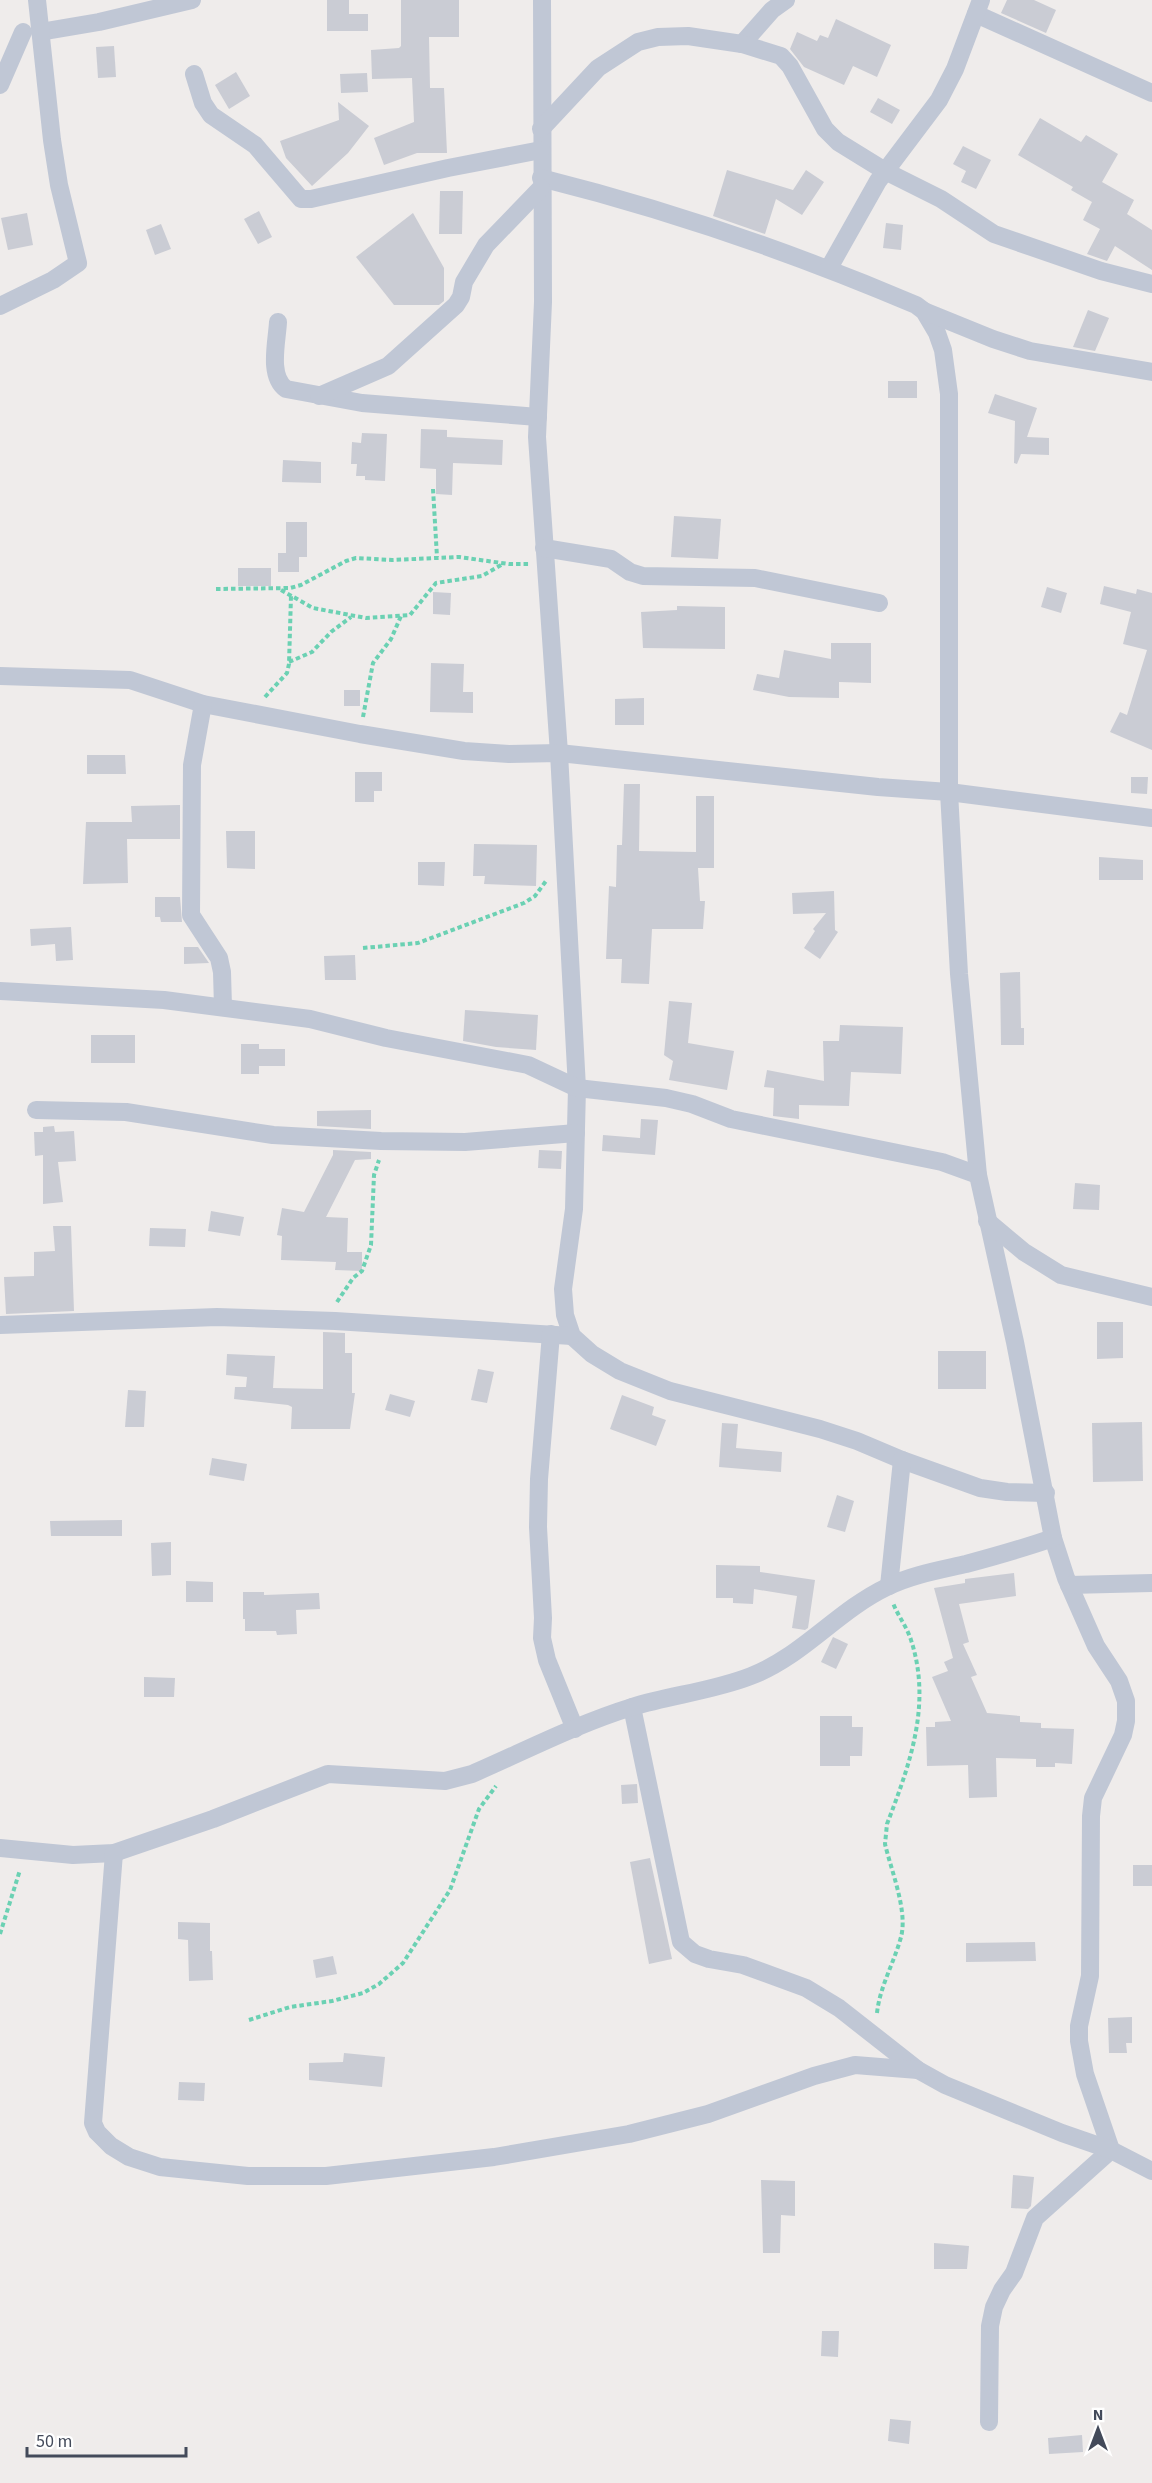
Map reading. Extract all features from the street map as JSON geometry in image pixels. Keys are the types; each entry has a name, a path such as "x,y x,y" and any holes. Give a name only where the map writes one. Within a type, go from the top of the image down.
{"street":[{"path":"0,51 15,42 35,20 99,22 192,0"},
{"path":"542,0 543,302 537,437 559,753 577,1088 574,1209 563,1289 565,1315 572,1336 592,1354 620,1371 670,1391 856,1441 980,1488 1007,1492 1046,1493"},
{"path":"742,44 772,10 786,0"},
{"path":"829,268 885,171 939,100 955,69 979,7 1152,93"},
{"path":"0,85 35,20"},
{"path":"0,306 53,279 78,263 59,185 35,20"},
{"path":"542,129 598,68 638,42 658,37 688,36 742,44 781,56 790,66 825,129 838,142 885,171 941,199 994,234 1101,271 1152,284"},
{"path":"194,74 203,103 212,115 255,145 301,199 311,199 541,150"},
{"path":"541,183 619,198 829,268 916,305 924,311 993,339 1030,351 1152,372"},
{"path":"320,396 388,366 456,305 461,297 464,282 486,245 541,183"},
{"path":"924,311 937,333 943,350 949,394 949,792 959,974 978,1175 1046,1493 1053,1538 1069,1585 1096,1646 1119,1681 1126,1701 1123,1735 1093,1798 1090,1816 1090,1976 1079,2026 1081,2060 1111,2150"},
{"path":"278,322 276,365 278,382 286,389 362,403 538,417"},
{"path":"544,556 611,559 630,572 643,576 755,578 879,603"},
{"path":"0,676 130,680 203,704 464,751 509,754 559,753 878,787 949,792 1152,818"},
{"path":"203,704 192,765 191,915 219,958 222,972 223,1007"},
{"path":"0,990 164,1000 310,1019 386,1038 509,1060 528,1065 577,1088 666,1098 692,1104 731,1119 942,1161 978,1175"},
{"path":"36,1110 126,1112 273,1136 389,1141 465,1142 576,1133"},
{"path":"987,1221 1024,1252 1061,1275 1152,1297"},
{"path":"0,1325 217,1317 335,1321 572,1336"},
{"path":"551,1334 539,1479 538,1527 542,1638 547,1660 575,1730"},
{"path":"889,1586 902,1460"},
{"path":"0,1848 73,1855 114,1853 213,1819 320,1776 343,1774 408,1780 453,1780 632,1707 750,1677 778,1663 807,1644 842,1613 889,1586 936,1571 1011,1553 1053,1538"},
{"path":"1069,1585 1152,1583"},
{"path":"632,1707 681,1942 695,1954 768,1972 806,1988 839,2008 918,2070 945,2085 1062,2133 1111,2150 1152,2171"},
{"path":"114,1853 93,2123 97,2132 111,2146 129,2157 160,2168 248,2176 326,2176 494,2157 629,2134 671,2124 708,2114 814,2076 855,2065 918,2070"},
{"path":"989,2422 990,2326 994,2307 1014,2273 1035,2218 1111,2150"}],"path":[{"path":"433,489 437,557"},
{"path":"216,589 279,589 301,585 339,564 356,558 392,560 472,557 504,563 544,556"},
{"path":"279,589 323,611 366,618 401,616 412,613 436,583 482,576 504,563"},
{"path":"248,713 286,673 289,662 291,596"},
{"path":"289,662 312,652 331,632 352,616"},
{"path":"360,734 373,663 391,639 401,616"},
{"path":"363,948 417,943 524,903 543,886 564,853"},
{"path":"335,1321 339,1297 353,1278 362,1271 371,1245 374,1175 389,1141"},
{"path":"874,2035 882,1984 901,1936 903,1920 885,1844 885,1835 918,1727 921,1692 912,1641 893,1604 889,1586"},
{"path":"249,2020 290,2007 332,2001 363,1993 379,1984 403,1963 450,1890 479,1809 499,1781"},
{"path":"0,1934 26,1852"}],"building":[{"path":"327,0 349,0 349,14 368,14 368,31 327,31"},
{"path":"401,0 459,0 459,37 429,37 430,88 444,88 447,153 417,153 384,165 374,138 414,122 412,78 372,79 371,50 401,46"},
{"path":"1007,0 1034,0 1056,10 1046,33 1001,13"},
{"path":"836,19 891,45 877,77 853,66 844,85 804,67 790,49 797,32 817,41 820,35 828,38"},
{"path":"114,46 116,77 98,78 96,47"},
{"path":"236,72 250,96 229,109 215,85"},
{"path":"367,73 368,92 341,93 340,74"},
{"path":"878,98 900,110 892,124 870,112"},
{"path":"338,102 369,126 348,153 312,186 286,158 280,141 339,120"},
{"path":"1040,118 1081,142 1086,135 1118,154 1102,182 1134,200 1127,214 1152,230 1152,270 1115,246 1107,261 1087,254 1100,229 1083,220 1092,202 1071,190 1073,187 1018,155"},
{"path":"963,146 991,160 976,189 961,182 966,171 953,164"},
{"path":"727,170 793,190 806,170 824,182 802,215 776,199 765,234 713,216"},
{"path":"440,191 463,191 462,234 439,234"},
{"path":"259,211 272,237 258,244 244,219"},
{"path":"27,213 33,245 8,250 1,218"},
{"path":"413,213 444,268 444,301 439,305 394,305 356,257"},
{"path":"886,223 903,225 901,250 883,248"},
{"path":"161,224 171,249 155,255 146,230"},
{"path":"1088,310 1109,318 1095,351 1073,347"},
{"path":"888,381 917,381 917,398 888,398"},
{"path":"995,394 1037,408 1027,437 1049,438 1049,455 1021,454 1017,464 1014,463 1015,421 988,413"},
{"path":"421,429 447,430 447,437 503,440 502,465 453,463 452,495 436,494 436,469 420,468"},
{"path":"362,433 387,434 385,481 365,480 365,476 356,476 357,464 351,464 352,442 361,443"},
{"path":"283,460 321,462 321,483 282,482"},
{"path":"674,516 721,519 718,559 671,557"},
{"path":"286,522 307,522 307,557 299,557 299,572 278,572 278,553 286,553"},
{"path":"238,568 271,568 271,586 238,586"},
{"path":"1104,586 1136,594 1137,589 1152,593 1152,750 1110,732 1120,712 1127,715 1147,650 1123,644 1131,612 1100,604"},
{"path":"1047,587 1067,593 1061,613 1041,607"},
{"path":"433,592 451,593 450,615 433,614"},
{"path":"677,606 725,607 725,649 643,648 641,612 677,610"},
{"path":"831,643 871,643 871,683 839,682 839,698 789,697 753,690 757,674 779,678 784,650 831,659"},
{"path":"431,663 464,664 463,692 473,692 473,713 430,712"},
{"path":"344,690 360,690 360,706 344,706"},
{"path":"644,698 644,725 615,725 615,699"},
{"path":"87,755 125,755 126,774 87,774"},
{"path":"355,772 382,772 382,791 374,791 374,802 355,802"},
{"path":"1131,777 1148,777 1147,794 1131,793"},
{"path":"624,784 640,784 639,851 696,852 696,796 714,796 714,868 698,868 700,901 705,901 703,929 652,929 649,984 621,983 622,959 606,959 609,886 616,887 617,845 622,845"},
{"path":"180,805 180,839 127,839 128,883 83,884 86,822 132,822 131,806"},
{"path":"226,831 255,831 255,869 227,868"},
{"path":"474,844 537,845 536,886 484,884 485,876 473,876"},
{"path":"1099,857 1143,860 1143,880 1099,880"},
{"path":"418,862 445,862 444,886 418,885"},
{"path":"834,891 835,930 838,932 820,959 804,948 815,931 813,929 826,913 793,914 792,893"},
{"path":"155,897 180,897 182,922 161,922 160,917 155,917"},
{"path":"71,927 73,960 56,961 55,944 31,946 30,929"},
{"path":"184,947 198,947 209,963 184,964"},
{"path":"355,955 356,980 325,980 324,956"},
{"path":"1020,972 1021,1028 1024,1028 1024,1045 1001,1045 1000,973"},
{"path":"669,1001 692,1003 688,1043 734,1051 727,1090 669,1080 673,1061 664,1055"},
{"path":"465,1010 538,1015 536,1050 496,1047 463,1041"},
{"path":"840,1025 903,1027 901,1074 851,1072 849,1106 799,1105 799,1119 773,1116 774,1088 764,1087 767,1070 824,1081 823,1041 839,1041"},
{"path":"91,1035 135,1035 135,1063 91,1063"},
{"path":"241,1044 259,1044 259,1049 285,1049 285,1066 259,1066 259,1074 241,1074"},
{"path":"371,1110 371,1129 317,1126 317,1111"},
{"path":"641,1119 658,1120 655,1155 602,1151 603,1135 640,1138"},
{"path":"54,1126 55,1132 74,1131 76,1161 58,1162 63,1202 43,1204 43,1155 35,1156 34,1132 43,1132 43,1127"},
{"path":"333,1150 371,1152 371,1159 355,1160 326,1217 348,1218 347,1252 362,1252 362,1271 335,1270 336,1262 281,1260 282,1236 277,1235 282,1208 304,1212 333,1155"},
{"path":"539,1150 562,1151 561,1169 538,1168"},
{"path":"1075,1183 1100,1185 1099,1210 1073,1209"},
{"path":"211,1211 244,1217 240,1236 208,1231"},
{"path":"53,1226 71,1226 74,1311 6,1314 4,1277 34,1276 34,1252 55,1251"},
{"path":"150,1228 186,1229 185,1247 149,1246"},
{"path":"1097,1322 1123,1322 1123,1358 1097,1359"},
{"path":"323,1332 345,1333 345,1353 352,1353 352,1393 355,1393 350,1429 291,1429 292,1407 234,1399 235,1387 246,1387 247,1377 226,1375 227,1354 275,1356 273,1388 323,1389"},
{"path":"938,1351 986,1351 986,1389 938,1389"},
{"path":"478,1369 494,1372 487,1403 471,1400"},
{"path":"128,1390 146,1391 144,1427 125,1427"},
{"path":"390,1394 415,1401 410,1417 385,1410"},
{"path":"622,1395 654,1407 652,1415 666,1420 656,1446 610,1429"},
{"path":"1142,1422 1143,1481 1093,1482 1092,1423"},
{"path":"722,1423 738,1424 736,1448 782,1452 781,1472 719,1467"},
{"path":"212,1458 247,1464 244,1481 209,1475"},
{"path":"837,1495 854,1501 845,1532 827,1527"},
{"path":"122,1520 122,1536 51,1536 50,1521"},
{"path":"171,1542 171,1575 152,1576 151,1543"},
{"path":"716,1565 760,1566 760,1572 815,1580 808,1628 805,1630 792,1628 797,1596 754,1589 753,1604 733,1603 733,1598 716,1598"},
{"path":"1014,1573 1016,1596 959,1604 969,1642 963,1644 977,1675 971,1677 987,1713 1020,1716 1020,1722 1041,1723 1041,1728 1074,1729 1072,1764 1055,1763 1055,1767 1036,1767 1036,1759 996,1758 997,1797 969,1798 968,1765 927,1766 926,1727 935,1727 935,1722 951,1721 932,1677 948,1671 944,1662 953,1658 934,1588 965,1583 965,1579"},
{"path":"186,1581 213,1582 213,1602 186,1602"},
{"path":"243,1592 264,1592 264,1595 319,1593 320,1609 296,1610 297,1634 277,1635 276,1631 245,1631"},
{"path":"833,1637 848,1644 836,1669 821,1662"},
{"path":"144,1677 175,1678 174,1697 144,1697"},
{"path":"820,1716 852,1716 852,1727 863,1727 862,1756 850,1756 850,1766 820,1766"},
{"path":"637,1784 638,1803 622,1804 621,1785"},
{"path":"650,1858 672,1959 649,1964 630,1862"},
{"path":"1133,1865 1152,1865 1152,1886 1133,1886"},
{"path":"178,1922 210,1923 213,1980 189,1981 188,1940 178,1939"},
{"path":"1035,1942 1036,1961 966,1962 966,1943"},
{"path":"333,1956 337,1974 316,1978 313,1960"},
{"path":"1132,2017 1132,2043 1126,2043 1127,2053 1109,2053 1108,2018"},
{"path":"344,2053 385,2057 382,2087 309,2080 309,2063 343,2062"},
{"path":"179,2082 205,2083 204,2101 178,2100"},
{"path":"1013,2175 1034,2177 1031,2206 1028,2209 1011,2208"},
{"path":"761,2180 795,2181 795,2216 781,2215 780,2253 763,2253"},
{"path":"934,2243 969,2246 967,2269 934,2269"},
{"path":"822,2331 839,2331 838,2357 821,2356"},
{"path":"890,2419 911,2421 909,2444 888,2441"},
{"path":"1082,2435 1083,2452 1049,2454 1048,2438"}]}
